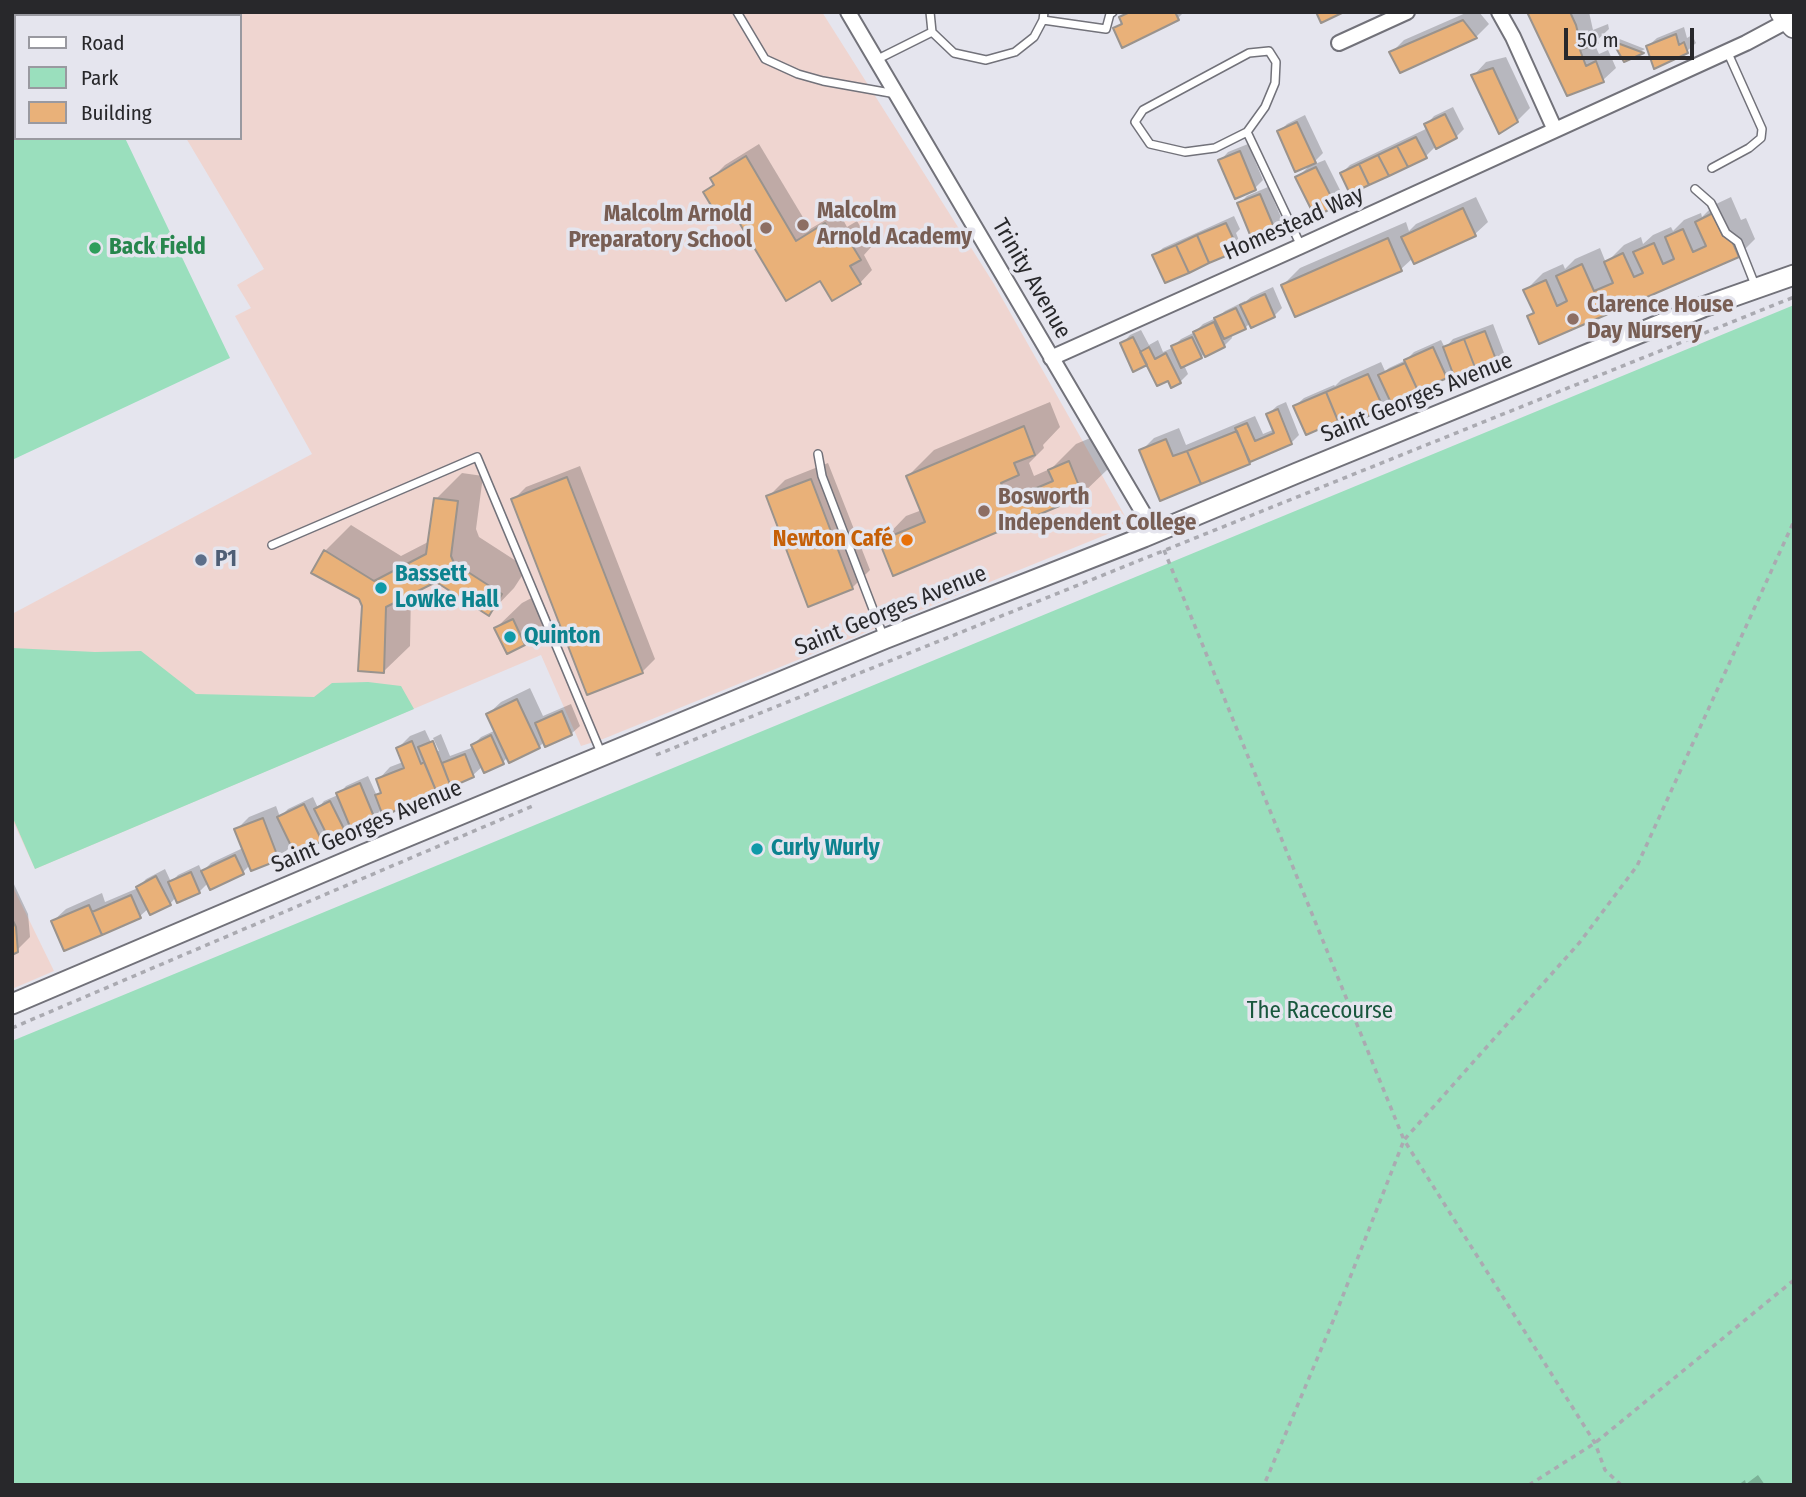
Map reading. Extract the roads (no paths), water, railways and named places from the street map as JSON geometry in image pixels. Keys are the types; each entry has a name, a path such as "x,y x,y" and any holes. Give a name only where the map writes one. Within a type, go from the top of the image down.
{"street":[{"name":"Trinity Avenue","path":"848,12 1154,533"},
{"path":"1350,43 1407,12"},
{"path":"1499,12 1555,130"},
{"name":"Homestead Way","path":"1051,358 1773,30 1788,19"},
{"name":"Saint Georges Avenue","path":"12,1004 884,639 1154,533 1703,307 1794,275"}],"lane":[{"path":"737,12 765,59 797,74 823,81 897,94"},
{"path":"930,12 932,32 954,53 986,60 1015,52 1034,37 1044,16 1106,29 1113,12"},
{"path":"876,60 932,32"},
{"path":"1269,51 1276,62 1275,83 1265,107 1247,132 1215,148 1185,152 1150,145 1135,122 1143,110 1249,53 1269,51"},
{"path":"1712,168 1749,148 1761,138 1762,129 1727,51"},
{"path":"1247,132 1301,246"},
{"path":"1695,189 1711,203 1726,233 1738,242 1756,289"},
{"path":"818,454 822,477 884,639"},
{"path":"272,545 477,457 603,756"}],"place":[{"name":"Malcolm Arnold Academy","path":"803,225"},
{"name":"Malcolm Arnold Preparatory School","path":"766,228"},
{"name":"Back Field","path":"95,248"},
{"name":"Clarence House Day Nursery","path":"1573,319"},
{"name":"Bosworth Independent College","path":"984,511"},
{"name":"Newton Café","path":"907,540"},
{"name":"P1","path":"201,560"},
{"name":"Bassett Lowke Hall","path":"381,588"},
{"name":"Quinton","path":"510,637"},
{"name":"Curly Wurly","path":"757,849"}],"park label":[{"name":"The Racecourse","path":"1320,1012"}]}
